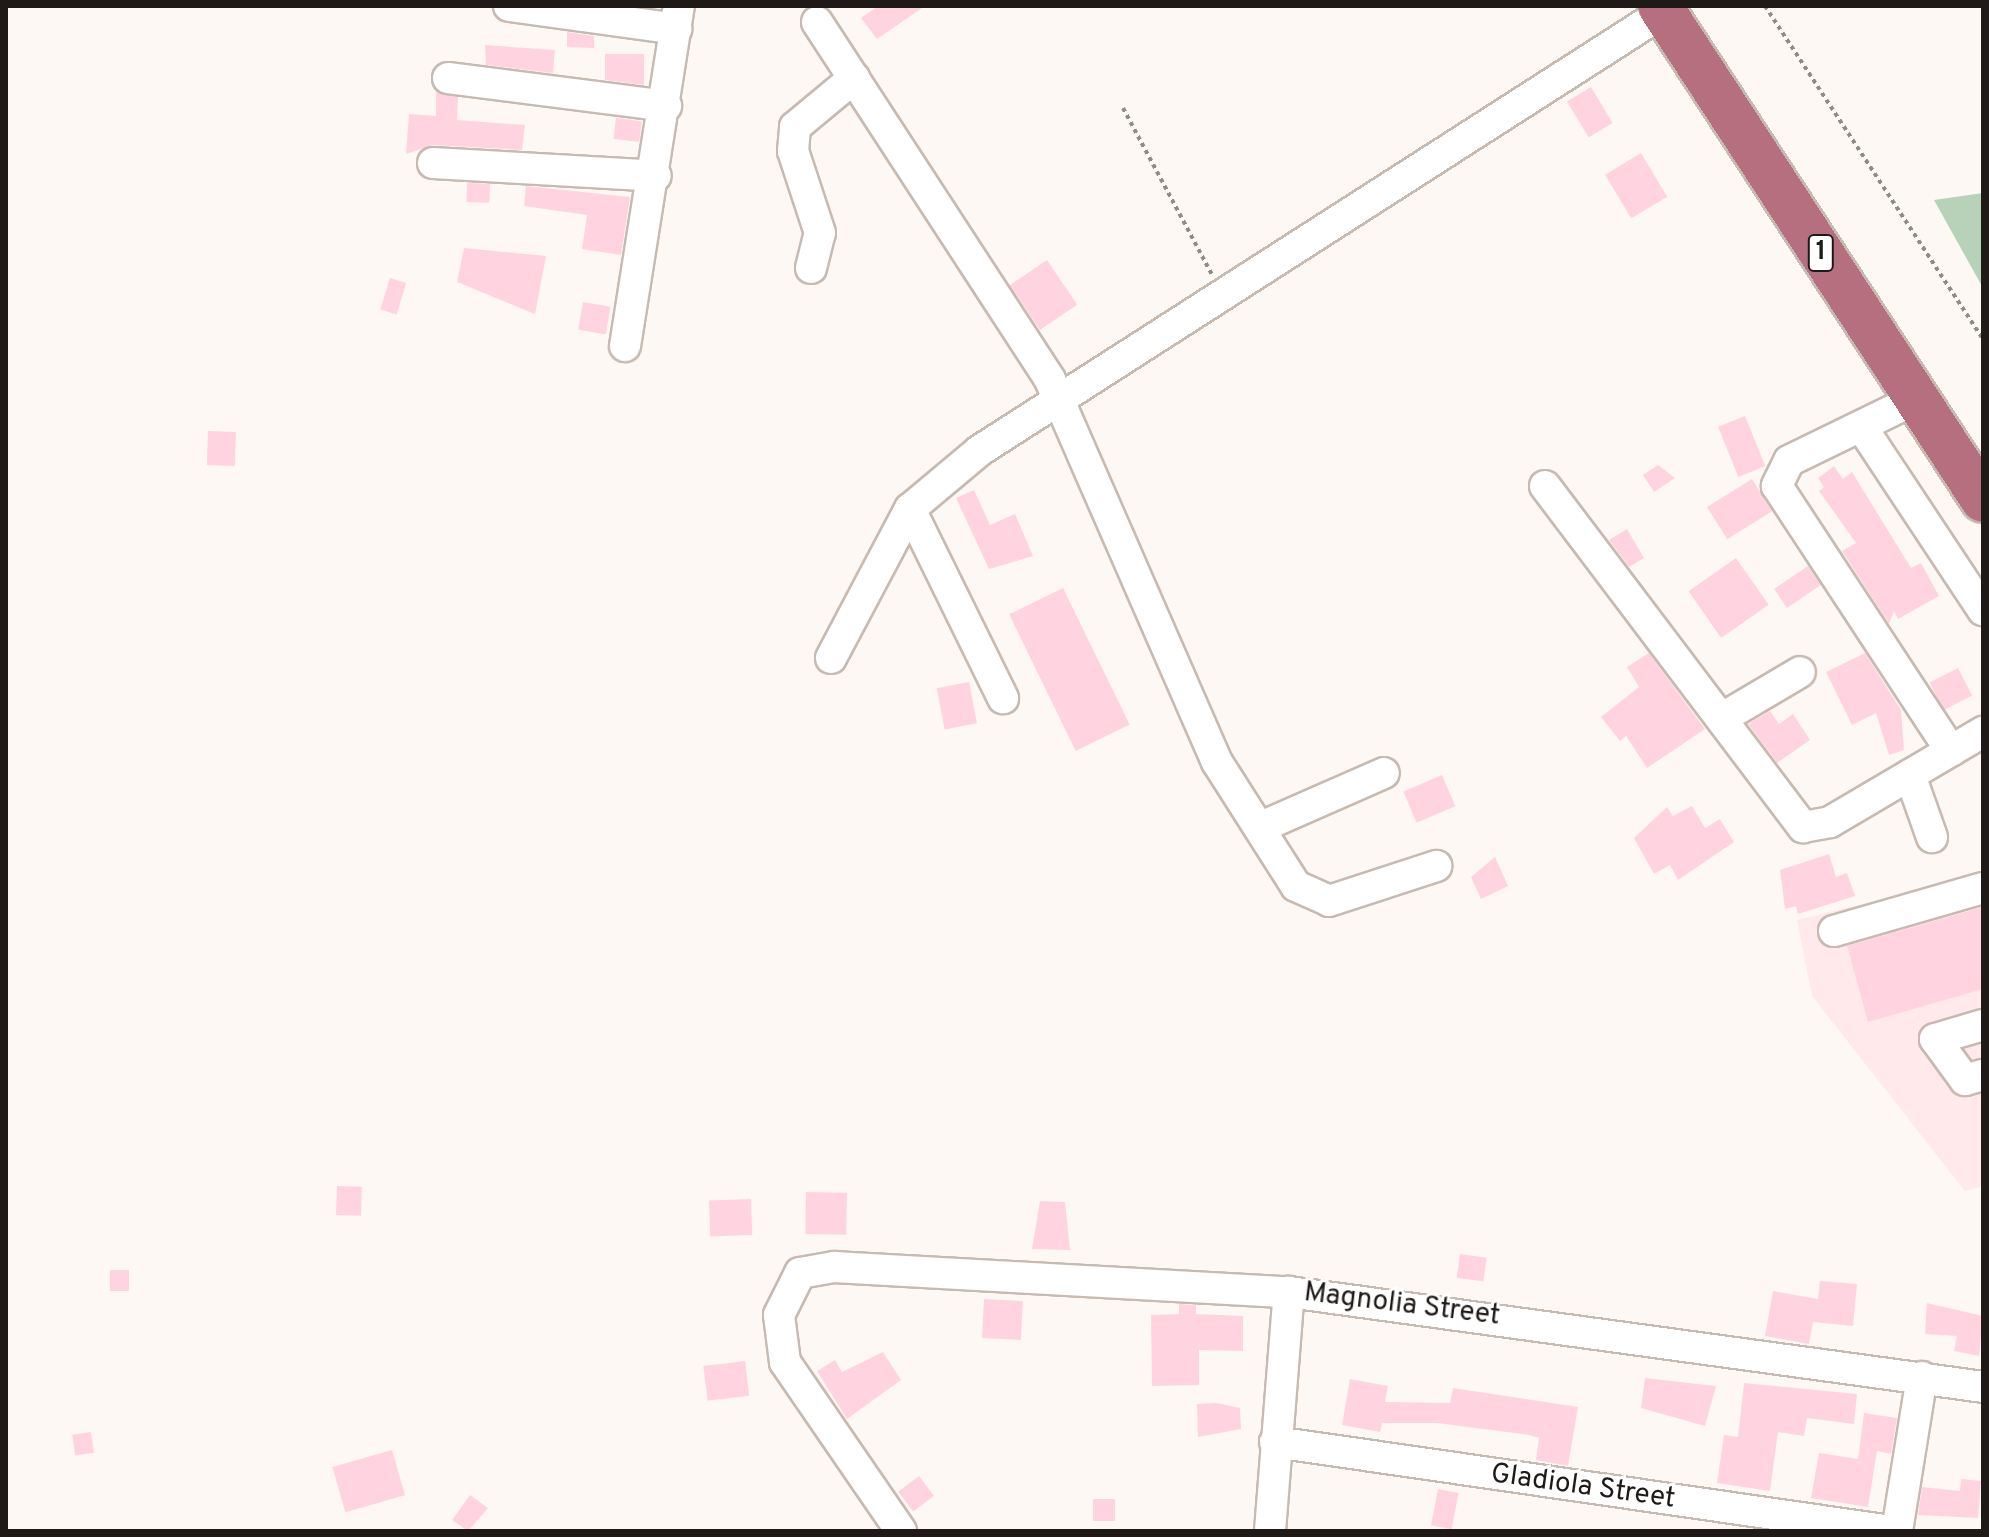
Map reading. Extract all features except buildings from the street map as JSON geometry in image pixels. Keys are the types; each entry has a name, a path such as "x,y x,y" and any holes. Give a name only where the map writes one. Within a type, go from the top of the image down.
{"highway":[{"name":"1","path":"1672,8 1916,399 1983,500"},
{"name":"1","path":"1672,8 1983,453"}],"street":[{"path":"509,6 678,17 656,176 625,346"},
{"path":"831,658 918,501 1060,399 1672,8"},
{"path":"817,22 1060,399 1217,762 1296,886 1317,901 1436,866"},
{"path":"448,78 666,106"},
{"path":"811,268 820,233 793,151 795,127 854,78"},
{"path":"433,163 656,176"},
{"path":"1916,399 1789,461 1777,486 1951,751"},
{"path":"1861,426 1983,610"},
{"path":"1545,486 1724,717 1803,827 1830,822 1983,732"},
{"path":"918,501 1003,698"},
{"path":"1724,717 1800,672"},
{"path":"1261,827 1384,773"},
{"path":"1910,775 1932,837"},
{"path":"1834,931 1983,888"},
{"path":"1983,1025 1935,1039 1965,1080 1983,1075"},
{"name":"Magnolia Street","path":"901,1531 781,1350 779,1315 789,1287 816,1269 1289,1292 1983,1387"},
{"path":"1270,1531 1289,1292"},
{"path":"1894,1531 1922,1377"},
{"name":"Gladiola Street","path":"1275,1442 1894,1531"}],"path":[{"path":"1765,6 1983,339"},
{"path":"1123,108 1223,295"}],"shaded area":[{"path":"1983,875 1983,1186 1965,1191 1812,996 1797,920"}],"green space":[{"path":"1983,193 1983,288 1934,200"}]}
